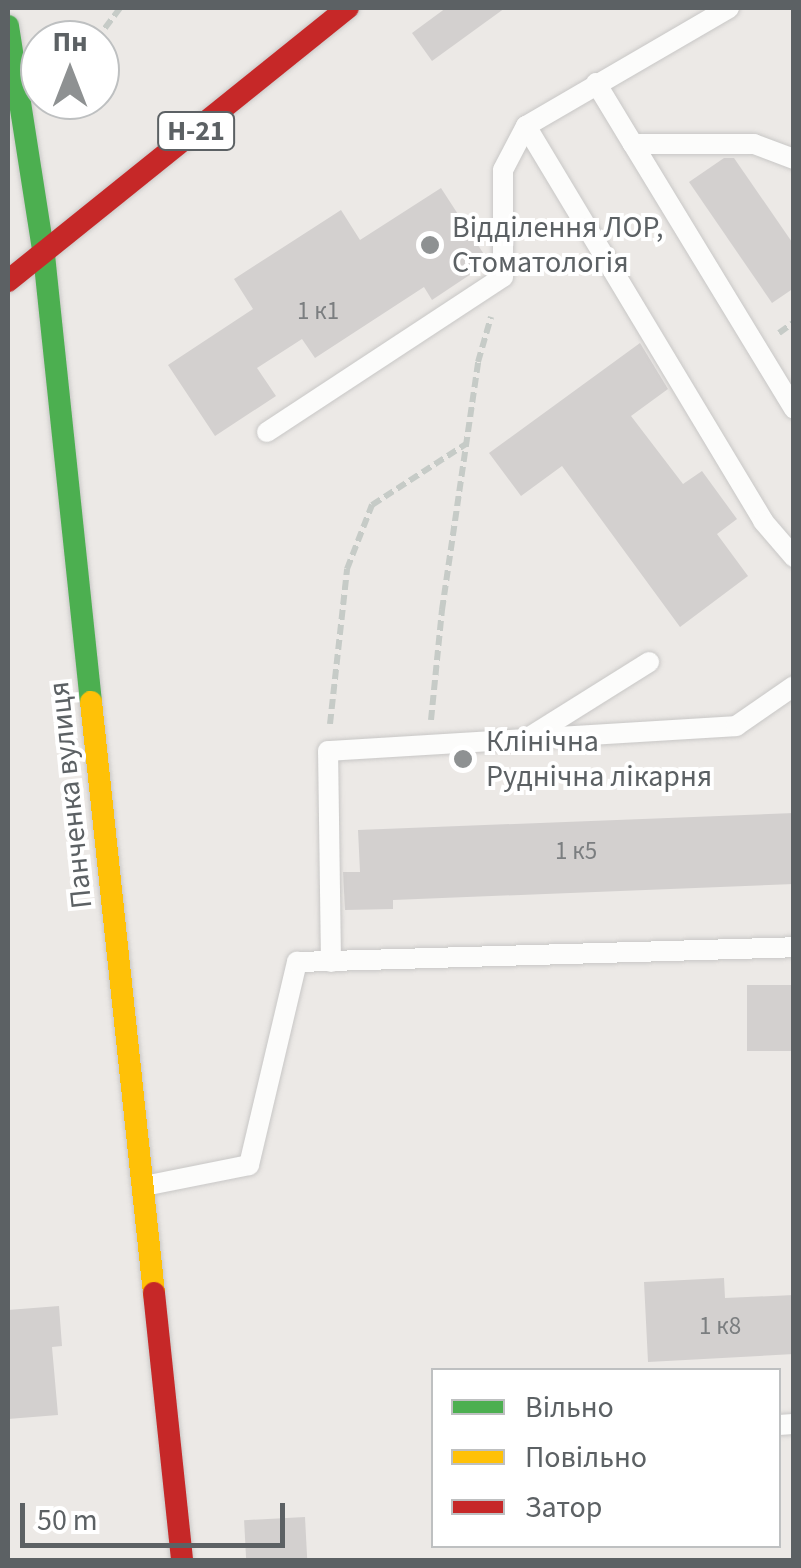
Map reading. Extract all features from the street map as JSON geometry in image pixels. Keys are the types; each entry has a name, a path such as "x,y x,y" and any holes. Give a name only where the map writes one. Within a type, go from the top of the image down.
{"street":[{"name":"Н-21","path":"8,280 348,8"},
{"name":"Панченка вулиця","path":"8,36 44,255 182,1560"}],"lane":[{"path":"266,432 503,277 503,170 526,126 729,8"},
{"path":"596,82 794,409"},
{"path":"526,126 763,521 794,557"},
{"path":"633,144 754,144 794,160"},
{"path":"524,740 649,662"},
{"path":"332,962 328,750 736,726 794,686"},
{"path":"142,1186 249,1166 297,962 794,947"}],"path":[{"path":"429,746 478,362 503,277"},
{"path":"328,750 347,570 372,505 466,444"}],"building":[{"path":"446,8 505,8 432,61 412,33"},
{"path":"724,158 734,158 794,245 794,288 772,303 689,182"},
{"path":"441,188 489,262 432,300 424,287 315,358 302,339 257,368 276,396 215,436 168,365 253,309 234,279 341,210 360,240"},
{"path":"640,343 668,389 631,416 683,484 702,471 737,519 717,534 748,576 680,627 562,466 521,496 489,453"},
{"path":"794,813 794,884 393,900 393,909 345,910 343,872 360,872 358,830"},
{"path":"747,985 794,985 794,1051 747,1051"},
{"path":"724,1278 725,1298 794,1295 794,1354 648,1362 644,1282"},
{"path":"59,1306 62,1346 52,1347 58,1415 8,1419 8,1310"},
{"path":"305,1517 307,1560 246,1560 244,1520"}],"traffic: fast":[{"path":"8,26 44,255 91,702"}],"traffic: slow":[{"path":"91,702 154,1293"}],"traffic: jam":[{"path":"8,281 348,8"},
{"path":"154,1293 182,1560"}],"place":[{"name":"Відділення ЛОР, Стоматологія","path":"430,245"},
{"name":"Клінічна Руднічна лікарня","path":"463,759"}]}
